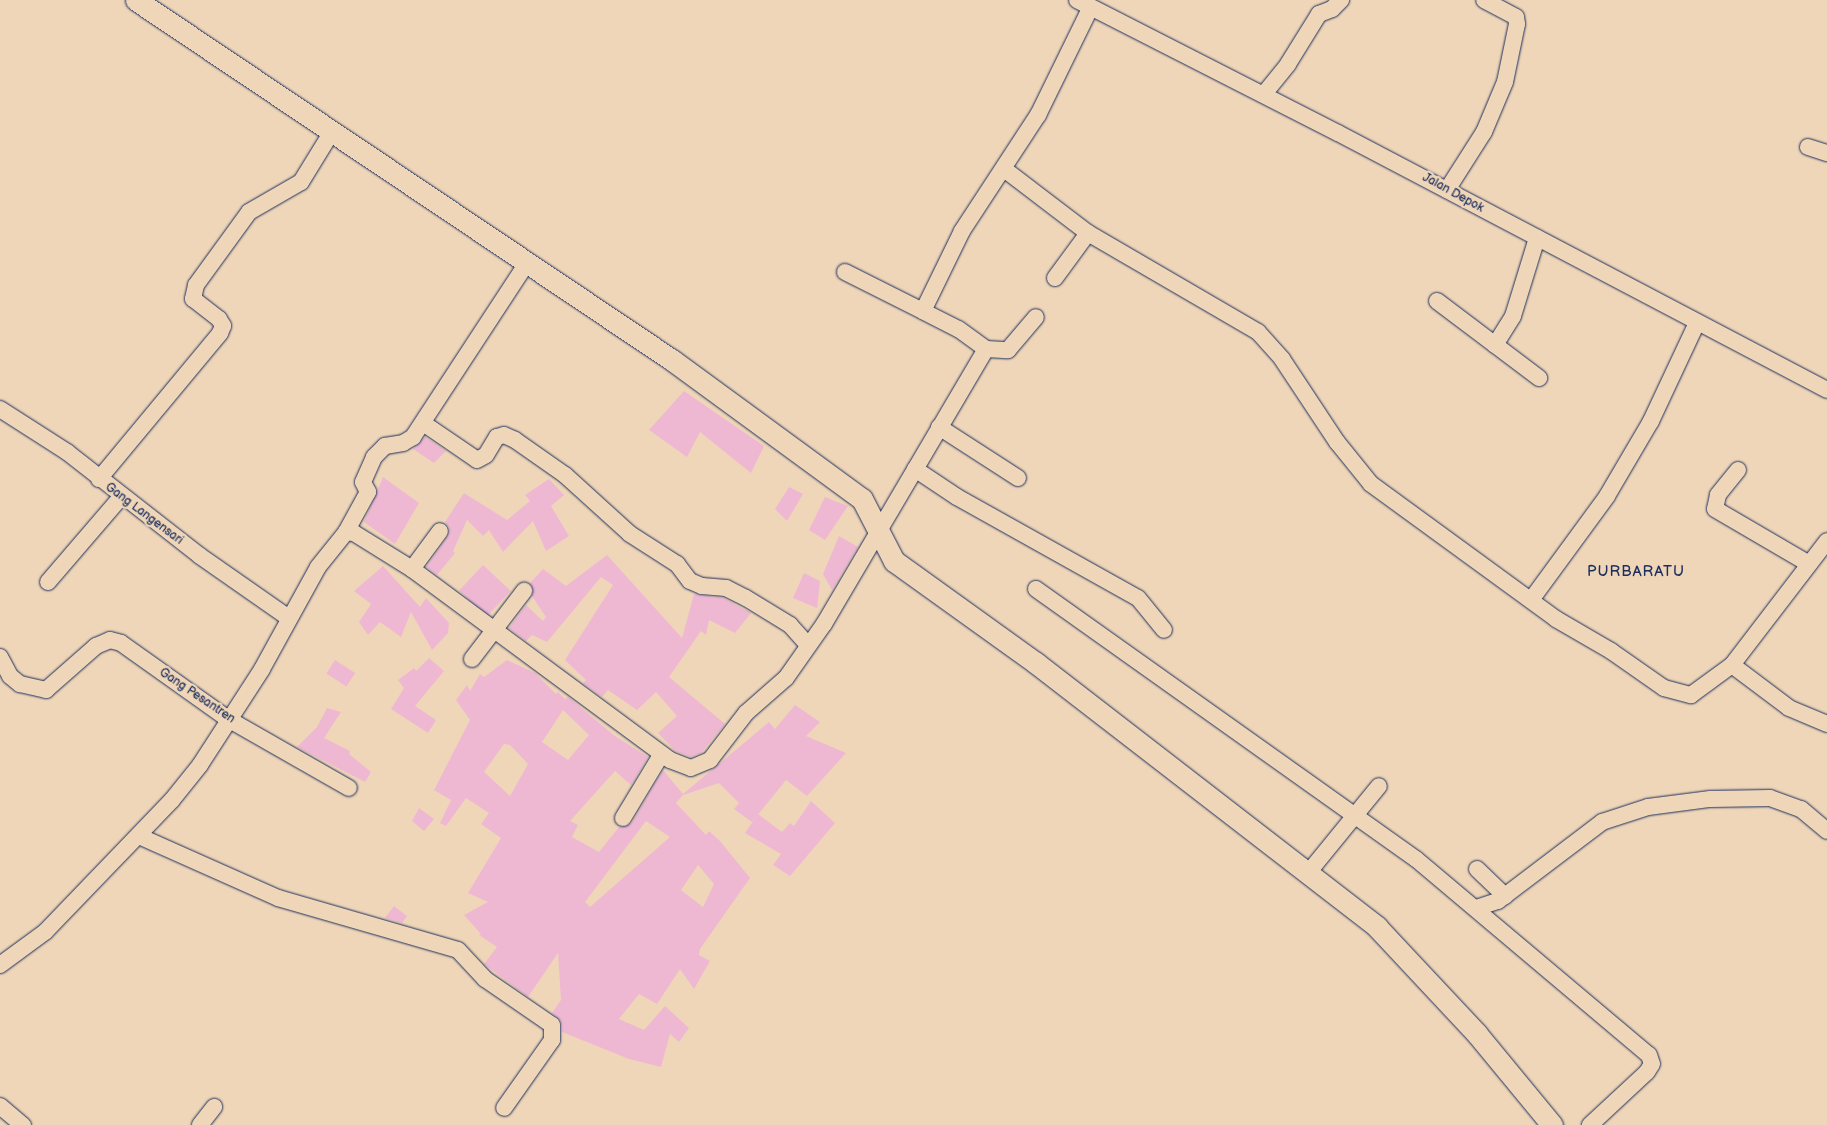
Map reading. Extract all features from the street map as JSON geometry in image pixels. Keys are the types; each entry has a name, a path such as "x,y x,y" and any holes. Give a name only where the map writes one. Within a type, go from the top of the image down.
{"street":[{"path":"136,0 333,130 672,360 862,499 873,517 877,533 894,561 1036,664 1308,873 1390,939 1477,1034 1552,1125"},
{"path":"1264,94 1288,64 1319,14 1332,9 1341,0"},
{"path":"1447,190 1484,132 1505,82 1517,24 1516,17 1484,0"},
{"path":"923,311 958,239 1038,115 1083,5"},
{"name":"Jalan Depok","path":"1083,5 1264,94 1827,390"},
{"path":"99,479 220,333 223,326 219,319 193,299 196,285 249,212 301,182 333,130"},
{"path":"1808,147 1827,153"},
{"path":"1004,169 1088,233 1258,332 1282,359 1337,442 1371,484 1531,600 1664,688 1684,695 1699,693 1732,665 1827,540"},
{"path":"1055,278 1088,233"},
{"path":"1495,345 1513,316 1537,238"},
{"path":"0,965 45,932 141,837 200,765 262,669 318,567 346,532 368,492 364,477 374,457 385,446 408,440 423,423 527,263"},
{"path":"845,272 958,329 986,349 1008,350 1036,316"},
{"path":"1437,301 1539,378"},
{"path":"1531,600 1607,496 1650,421 1697,323"},
{"path":"346,532 354,533 412,569 662,755 691,768 704,765 746,713 786,678 824,624 986,349"},
{"name":"Gang Langensari","path":"0,409 67,452 99,479 200,556 289,618"},
{"path":"423,423 477,460 486,455 497,436 504,435 515,440 565,475 630,534 677,564 690,581 726,588 746,598 790,625 808,645"},
{"path":"939,426 1018,478"},
{"path":"915,469 957,497 1138,598 1164,630"},
{"path":"1738,470 1718,496 1715,509 1809,564"},
{"path":"48,582 122,496"},
{"path":"412,569 440,531"},
{"path":"1036,589 1358,812 1476,908 1651,1058 1652,1067 1590,1125"},
{"path":"472,659 524,591"},
{"name":"Gang Pesantren","path":"0,657 10,676 20,684 39,690 54,686 96,646 116,641 228,719 349,788"},
{"path":"1732,665 1789,708 1827,724"},
{"path":"623,818 662,755"},
{"path":"1308,873 1380,786"},
{"path":"1476,908 1595,826 1648,807 1710,799 1770,798 1801,809 1827,831"},
{"path":"141,837 278,898 458,950 485,979 552,1025 552,1040 504,1108"},
{"path":"1477,869 1500,891"},
{"path":"0,1106 23,1125"},
{"path":"200,1125 214,1107"}],"building":[{"path":"684,391 764,446 751,473 700,432 687,457 649,430"},
{"path":"425,437 446,451 434,463 413,449"},
{"path":"383,477 419,503 395,544 364,522"},
{"path":"549,479 564,495 551,506 569,536 546,551 533,521 503,552 489,530 483,536 467,520 453,551 455,553 437,575 426,567 448,536 449,527 445,522 464,493 507,520 530,501 525,495"},
{"path":"789,487 803,494 787,521 775,509"},
{"path":"825,497 848,506 825,540 809,530"},
{"path":"839,536 858,547 832,590 823,574"},
{"path":"607,555 682,638 694,594 723,598 751,613 735,633 709,620 706,635 701,631 669,677 725,724 701,753 691,757 675,751 658,733 677,716 656,692 637,710 608,690 602,697 583,683 586,680 565,660 613,585 601,577 547,642 532,635 526,641 509,628 526,605 543,621 546,617 532,596 530,583 543,569 566,586"},
{"path":"483,565 511,591 487,617 459,591"},
{"path":"383,566 420,607 426,598 449,623 448,633 432,650 411,612 401,637 380,622 368,635 359,622 371,604 354,591"},
{"path":"804,573 820,581 817,608 793,598"},
{"path":"429,658 444,671 415,706 436,720 428,733 391,709 404,688 398,680 414,668 416,671"},
{"path":"335,660 355,673 346,686 326,673"},
{"path":"507,660 535,673 556,694 558,692 565,699 568,697 615,736 648,757 631,785 615,771 570,821 578,825 572,837 599,852 619,827 631,824 663,770 683,794 769,722 775,729 795,705 820,722 806,736 846,753 807,796 786,780 752,822 734,809 739,803 719,783 683,795 676,803 706,835 709,831 720,841 750,878 700,949 699,955 710,961 694,989 680,969 657,1004 639,994 619,1019 644,1030 665,1006 689,1028 679,1042 670,1034 661,1067 629,1059 562,1032 561,1021 552,1013 561,1000 558,953 528,997 484,964 497,947 479,935 481,934 464,915 488,902 468,893 501,838 481,824 489,813 466,798 446,826 440,823 451,800 434,790 470,720 456,700 467,685 470,691 480,674 484,677","holes":["563,710 589,735 568,760 542,742","504,744 510,745 528,764 510,796 484,772","646,821 670,837 590,907 585,902","698,865 714,884 703,907 681,890"]},
{"path":"327,708 341,712 324,738 350,751 349,754 371,772 365,782 297,747 317,727"},
{"path":"811,801 835,823 790,876 773,865 781,854 745,833 758,814 782,832 790,823 794,826"},
{"path":"419,808 434,819 424,831 412,821"},
{"path":"394,906 407,916 402,923 385,918"}],"district":[{"name":"PURBARATU","path":"1636,572"}]}
